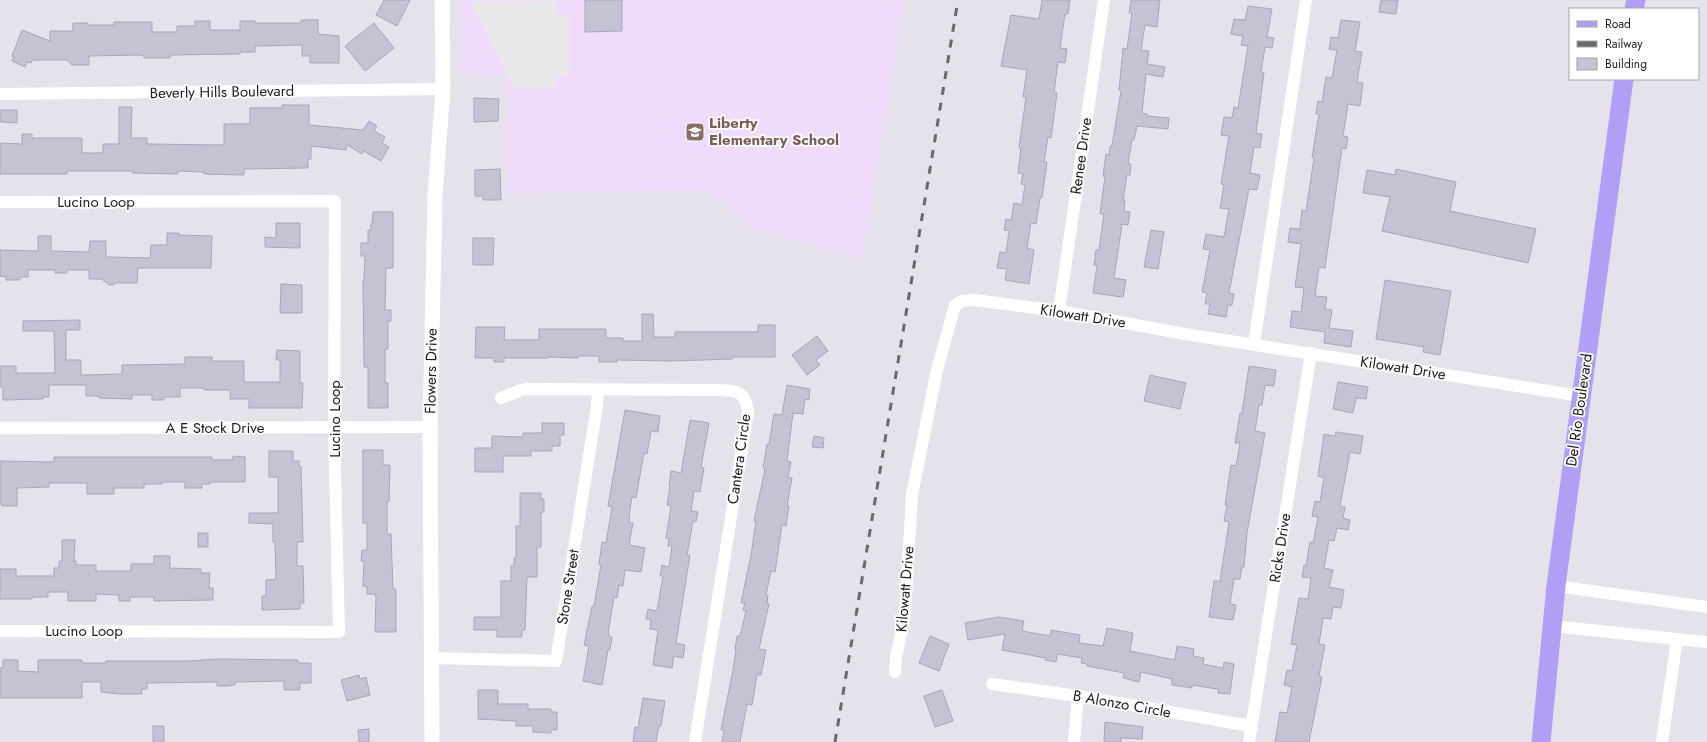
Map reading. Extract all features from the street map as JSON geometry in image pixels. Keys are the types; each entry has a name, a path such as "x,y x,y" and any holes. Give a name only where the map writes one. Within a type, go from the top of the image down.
{"main road":[{"name":"Del Río Boulevard","path":"1541,742 1556,586 1624,80"}],"street":[{"name":"Flowers Drive","path":"432,742 430,427 435,194 443,89 442,0"},
{"name":"Renee Drive","path":"1059,311 1104,0"},
{"path":"1254,344 1306,0"},
{"name":"Beverly Hills Boulevard","path":"0,94 443,89"},
{"name":"Lucino Loop","path":"0,202 335,201 334,428 339,632 0,631"},
{"name":"Kilowatt Drive","path":"895,672 896,657 905,615 912,495 937,370 955,305 962,301 975,300 1059,311 1192,335 1581,396"},
{"name":"Ricks Drive","path":"1249,742 1311,353"},
{"name":"Cantera Circle","path":"501,398 524,389 732,390 742,394 747,401 748,411 695,742"},
{"name":"Stone Street","path":"432,658 556,662 597,406 598,390"},
{"name":"A E Stock Drive","path":"0,428 430,427"},
{"path":"1556,586 1707,607"},
{"path":"1552,626 1707,642"},
{"path":"1662,742 1676,639"},
{"name":"B Alonzo Circle","path":"992,684 1078,696 1251,726"},
{"path":"1074,742 1078,696"}],"shaded area":[{"name":"Liberty Elementary School","path":"461,0 904,0 862,259 752,228 710,190 507,193 507,75 461,73"},
{"path":"556,1 556,14 569,15 570,75 557,75 557,87 515,88 471,2"}],"building":[{"path":"384,0 410,0 397,26 376,15"},
{"path":"585,0 622,0 622,31 585,32"},
{"path":"1042,0 1070,0 1068,14 1065,14 1060,48 1067,49 1065,63 1058,62 1054,92 1057,93 1051,138 1048,137 1044,162 1047,162 1042,198 1040,198 1036,224 1031,223 1027,248 1034,250 1029,284 1005,280 1007,269 997,268 1000,252 1006,253 1009,231 1004,230 1006,219 1011,220 1014,203 1022,205 1025,185 1021,184 1023,174 1018,173 1021,148 1019,148 1026,97 1023,97 1027,70 1001,66 1011,15 1039,19"},
{"path":"1131,0 1160,0 1157,27 1145,25 1141,50 1149,51 1147,64 1165,67 1163,77 1146,74 1142,113 1147,114 1147,116 1169,118 1168,129 1137,126 1134,140 1132,140 1128,164 1131,164 1130,175 1127,175 1123,200 1125,200 1124,211 1130,212 1128,225 1122,224 1114,278 1126,280 1123,297 1093,293 1097,266 1094,265 1096,250 1099,250 1104,214 1100,214 1105,176 1103,176 1106,154 1109,155 1110,146 1112,146 1121,91 1119,90 1123,48 1127,49 1132,13 1129,13"},
{"path":"1381,0 1398,0 1396,14 1379,12"},
{"path":"1248,6 1272,9 1267,37 1274,38 1272,48 1265,47 1261,72 1264,73 1256,133 1262,134 1260,148 1254,147 1250,173 1260,175 1257,190 1249,189 1229,293 1234,294 1232,305 1228,305 1226,317 1208,314 1210,304 1205,304 1207,293 1202,292 1210,250 1203,249 1206,234 1224,237 1229,209 1220,208 1224,185 1221,184 1229,136 1221,135 1224,117 1232,118 1234,107 1238,108 1248,46 1241,45 1243,36 1231,34 1234,19 1245,20"},
{"path":"301,20 318,20 318,34 339,36 339,63 310,63 310,56 302,56 302,45 255,46 255,52 240,52 240,54 170,55 170,58 144,58 144,56 139,55 89,56 89,65 72,65 67,60 32,60 31,63 27,62 25,67 12,61 14,57 12,56 22,30 50,41 50,31 73,31 73,23 88,23 88,25 114,25 114,22 152,22 152,32 177,32 177,26 195,26 195,21 210,21 210,30 240,30 240,21 255,21 255,23 301,23"},
{"path":"1341,20 1360,22 1355,51 1362,52 1357,82 1363,83 1360,106 1348,104 1343,136 1348,137 1346,149 1342,148 1325,268 1319,267 1315,296 1327,297 1325,309 1332,310 1329,328 1353,331 1351,347 1324,343 1325,332 1290,327 1292,311 1301,312 1304,288 1295,287 1301,244 1288,242 1290,228 1300,229 1302,210 1306,211 1314,158 1312,157 1319,114 1316,114 1318,101 1322,102 1326,77 1332,78 1337,50 1329,49 1331,37 1338,38"},
{"path":"374,23 394,48 365,71 345,46"},
{"path":"474,98 499,99 498,121 474,122"},
{"path":"282,105 309,105 309,125 363,130 369,121 377,126 374,131 385,137 382,143 389,147 381,161 364,151 362,154 347,145 346,150 311,146 311,159 308,159 308,168 244,169 244,175 204,174 204,172 178,171 178,174 133,173 133,171 67,171 67,174 0,174 0,143 22,144 22,134 32,134 32,138 82,138 82,153 103,153 103,144 119,144 119,107 132,107 131,138 147,138 147,144 224,145 224,124 250,124 250,108 282,108"},
{"path":"0,110 17,110 17,123 0,122"},
{"path":"500,169 501,200 483,200 483,196 475,196 475,170"},
{"path":"1396,169 1456,182 1450,211 1536,229 1528,263 1382,231 1390,197 1363,193 1367,170 1395,175"},
{"path":"373,212 393,212 393,268 386,268 385,310 391,310 391,321 388,321 388,349 385,349 385,383 388,383 388,408 368,408 368,367 364,367 363,280 365,256 361,256 361,243 368,243 368,230 371,230"},
{"path":"276,223 300,223 300,248 265,247 265,237 276,238"},
{"path":"1151,230 1164,232 1158,269 1144,267"},
{"path":"167,233 212,236 211,268 138,268 137,283 116,283 113,285 109,285 102,279 89,279 89,270 67,270 67,273 55,273 55,270 28,270 28,277 20,277 20,280 6,280 6,277 0,276 0,250 38,251 38,236 51,236 51,251 89,252 90,241 106,241 106,257 150,258 151,245 167,245"},
{"path":"473,238 494,238 493,265 473,265"},
{"path":"1385,280 1451,291 1440,355 1423,352 1424,347 1376,339"},
{"path":"281,284 302,285 302,313 280,313"},
{"path":"642,314 653,314 654,337 675,337 675,332 758,332 758,325 775,325 775,357 732,357 732,359 671,361 617,360 617,362 599,362 599,356 578,356 578,358 504,358 504,362 494,362 494,358 475,358 476,327 505,327 504,340 539,340 539,329 606,329 606,338 623,338 623,341 642,341"},
{"path":"80,320 80,330 66,330 66,360 81,360 81,375 122,374 122,365 185,364 185,357 212,357 212,361 244,361 244,382 280,382 280,360 276,360 277,350 300,351 300,383 303,383 302,408 249,408 249,399 230,399 230,390 204,390 204,388 180,388 180,397 164,397 164,400 152,400 152,395 132,395 132,399 99,398 99,396 86,396 86,385 49,385 49,397 43,397 43,399 3,400 3,387 0,387 0,366 16,366 16,373 55,373 54,331 23,331 23,321"},
{"path":"817,336 828,351 816,360 820,365 807,375 792,355"},
{"path":"1249,366 1276,370 1274,386 1265,385 1262,405 1259,405 1255,431 1265,433 1247,533 1244,567 1242,567 1240,579 1234,579 1230,604 1236,605 1233,620 1209,617 1214,581 1220,581 1229,522 1224,521 1227,505 1225,505 1231,465 1236,466 1240,443 1235,443 1240,413 1242,413"},
{"path":"1150,375 1186,383 1180,409 1144,401"},
{"path":"1338,382 1368,387 1366,399 1356,398 1353,413 1333,409"},
{"path":"787,385 810,389 809,400 805,399 803,414 793,413 787,461 791,462 788,478 792,478 787,506 789,506 786,526 782,525 775,572 771,571 766,595 768,595 767,604 769,604 759,649 766,650 761,675 757,675 752,705 747,704 740,742 722,742 724,730 721,730 733,670 737,636 740,636 746,611 743,610 745,603 741,603 751,555 756,521 754,521 765,469 763,468 767,444 769,444 774,414 782,415"},
{"path":"625,410 660,416 658,432 651,431 647,454 644,453 636,498 632,497 629,516 629,523 633,523 629,545 645,548 641,572 625,570 623,586 619,585 617,598 614,597 608,633 609,637 612,637 610,650 608,650 602,685 583,681 589,646 584,645 592,606 594,606 601,565 599,564 602,542 606,543 612,507 608,506"},
{"path":"690,420 709,423 701,467 704,468 700,492 694,491 691,511 698,512 696,522 693,521 687,555 690,555 676,643 685,645 683,658 674,656 672,668 653,665 658,630 650,629 651,620 646,619 648,609 657,611 663,576 660,576 662,565 669,567 672,546 668,546 669,539 666,538 671,506 667,505 671,471 681,473"},
{"path":"542,423 564,423 564,435 560,435 560,446 552,446 552,451 531,451 531,456 503,456 503,472 475,472 475,448 492,448 492,436 523,437 523,433 542,433"},
{"path":"1336,432 1363,436 1360,454 1350,452 1340,506 1345,507 1343,518 1350,520 1348,530 1337,528 1334,541 1329,540 1324,568 1333,570 1329,587 1344,590 1341,608 1333,607 1331,619 1323,618 1319,644 1325,645 1319,676 1322,677 1309,742 1275,742 1280,712 1287,713 1292,687 1284,685 1287,670 1292,671 1297,645 1291,644 1299,598 1308,599 1311,578 1302,577 1304,565 1306,566 1310,542 1313,543 1318,517 1312,516 1315,501 1320,502 1324,478 1318,476 1324,434 1335,436"},
{"path":"814,436 824,438 823,448 812,447"},
{"path":"363,450 383,450 383,465 390,465 389,502 387,502 387,534 391,534 393,589 396,589 396,632 375,632 376,597 374,594 367,594 367,587 363,586 364,561 361,561 362,550 367,550 367,523 363,523"},
{"path":"269,451 293,451 293,461 299,461 299,466 301,466 303,542 297,542 297,566 303,566 304,603 300,603 300,609 262,610 262,596 266,596 266,580 276,579 273,524 249,523 249,513 278,513 278,477 269,477"},
{"path":"233,456 245,457 245,482 210,482 210,484 202,484 202,488 185,488 185,482 162,482 162,484 144,484 144,488 114,488 114,494 87,494 87,483 49,483 49,487 17,488 17,506 2,506 2,504 0,504 0,461 54,462 54,457 212,457 212,460 233,460"},
{"path":"520,493 541,493 541,499 544,499 544,512 541,512 541,547 537,547 537,577 527,577 525,630 522,630 522,637 497,637 497,630 474,630 474,617 501,617 501,581 511,581 511,566 514,566 514,558 516,558 516,526 520,526"},
{"path":"198,533 208,533 208,547 198,547"},
{"path":"62,540 75,540 74,561 76,561 76,565 96,565 96,571 131,571 131,564 154,564 154,556 170,556 170,568 201,569 201,573 210,573 209,588 213,588 213,600 154,601 154,597 130,597 130,601 119,601 119,595 96,594 96,601 68,601 68,592 48,592 48,597 32,597 32,599 0,599 0,569 16,569 16,576 54,576 54,568 59,568 59,561 62,561"},
{"path":"999,617 1024,621 1022,631 1050,636 1051,630 1080,635 1079,643 1103,646 1107,628 1133,633 1130,651 1175,660 1177,646 1194,649 1193,656 1204,658 1203,664 1223,668 1224,662 1234,664 1230,694 1218,693 1218,689 1192,685 1192,688 1172,685 1172,679 1141,672 1139,682 1123,678 1124,673 1087,666 1087,664 1081,663 1082,658 1057,654 1056,662 1045,660 1046,658 1002,650 1005,634 968,640 965,623"},
{"path":"930,636 949,644 939,671 919,663"},
{"path":"217,659 298,660 298,663 311,663 311,683 300,683 300,690 284,690 284,681 235,682 235,685 227,686 217,686 217,682 147,683 147,689 142,689 142,694 120,694 101,692 101,682 82,682 82,698 0,698 0,668 3,668 3,660 18,660 18,671 38,672 38,660 82,660 82,663 106,663 106,661 188,661"},
{"path":"359,675 360,679 366,677 370,695 347,701 341,680"},
{"path":"478,690 498,690 498,704 528,704 528,709 551,709 551,712 557,712 557,730 551,730 551,733 533,732 533,726 516,726 516,721 478,719"},
{"path":"942,690 953,721 935,727 924,696"},
{"path":"643,698 665,701 661,726 659,726 656,742 633,742 635,727 638,728"},
{"path":"1105,722 1143,727 1142,739 1121,738 1121,742 1104,742"},
{"path":"153,726 164,726 164,742 153,742"},
{"path":"369,729 369,742 359,742 358,730"}],"railway":[{"path":"835,742 958,0"}],"place":[{"name":"Liberty Elementary School","path":"695,132"}]}
